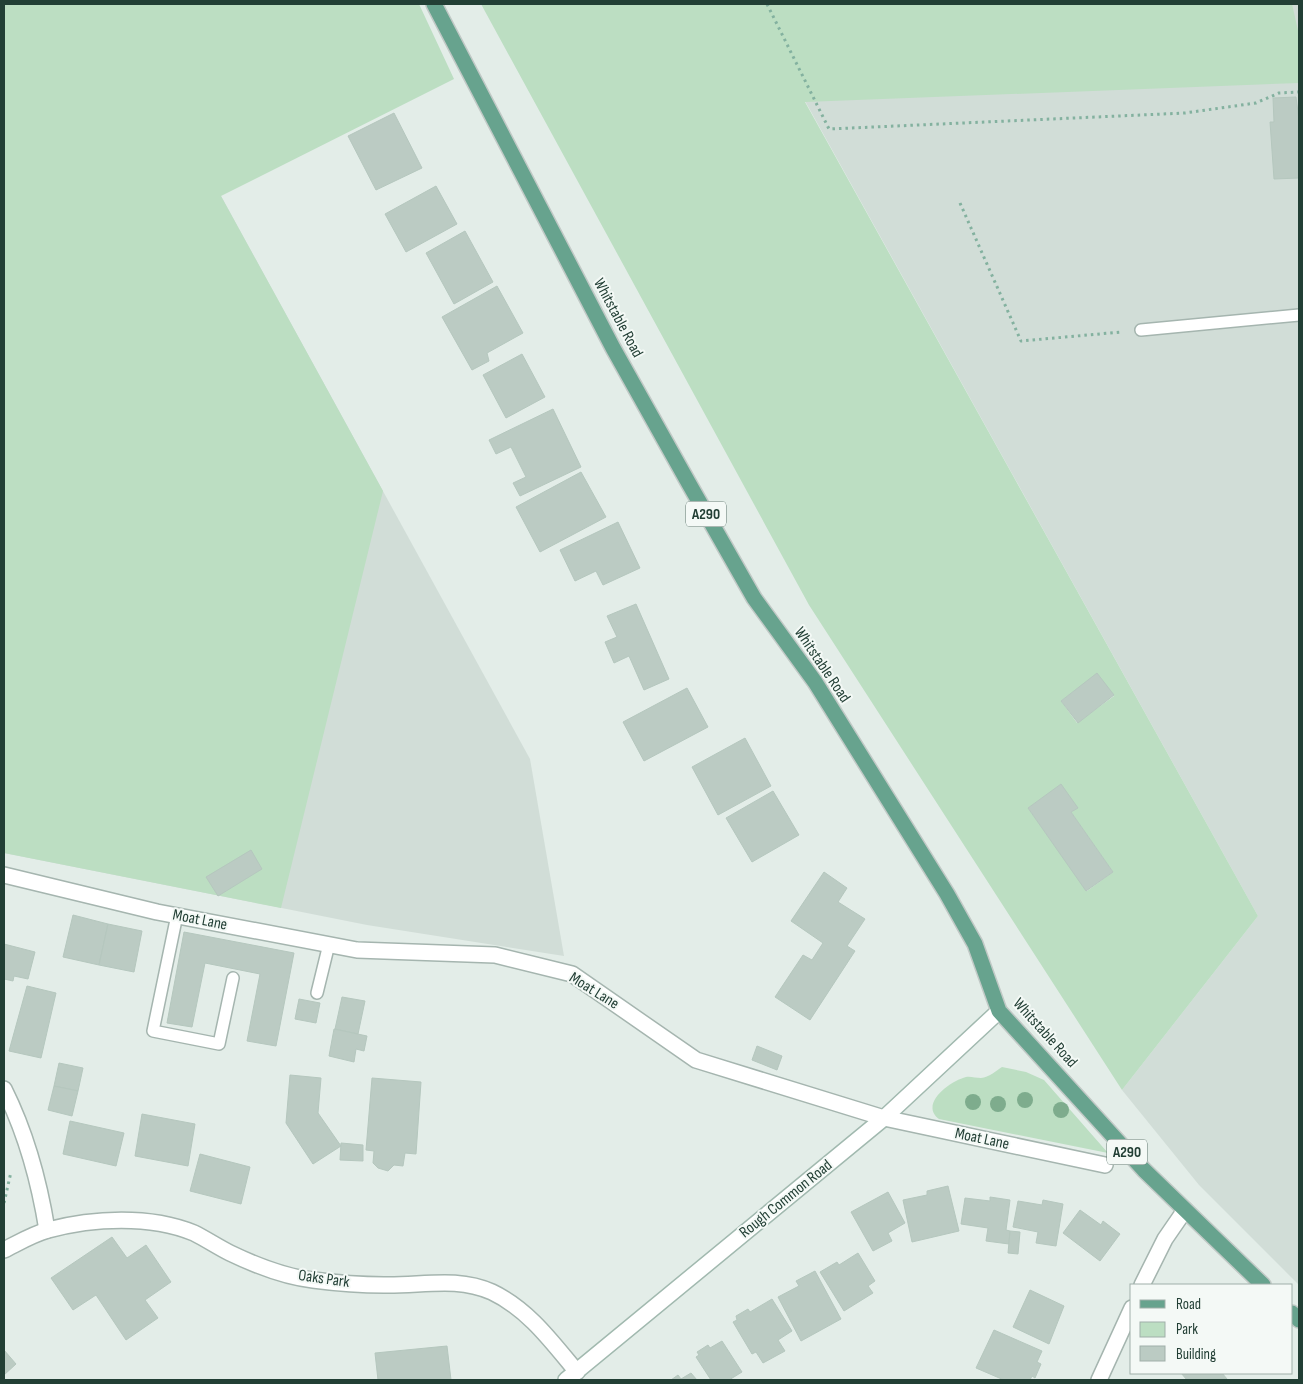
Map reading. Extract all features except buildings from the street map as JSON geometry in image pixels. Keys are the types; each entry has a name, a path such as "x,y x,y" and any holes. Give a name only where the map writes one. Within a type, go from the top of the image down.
{"main road":[{"name":"Whitstable Road","path":"434,4 613,348 669,448 754,598 815,682 947,894 975,944 1000,1011 1144,1170 1262,1284"}],"street":[{"name":"Moat Lane","path":"4,875 178,916 357,950 495,954 572,974 696,1060 884,1118 1105,1165"},
{"name":"Rough Common Road","path":"571,1376 884,1118 1000,1011"},
{"path":"4,1089 18,1117 31,1152 40,1183 47,1230"},
{"path":"1142,1284 1165,1239 1185,1210"},
{"name":"Oaks Park","path":"4,1250 47,1230 87,1222 130,1221 160,1223 193,1233 254,1264 310,1280 385,1286 426,1282 474,1285 493,1292 517,1306 541,1330 571,1376"},
{"path":"1099,1380 1130,1312"}],"lane":[{"path":"1141,330 1299,315"},
{"path":"178,916 153,1031 219,1044 233,978"},
{"path":"317,993 328,944"}],"path":[{"path":"767,4 829,129 1185,113 1256,103 1279,93 1299,92"},
{"path":"960,203 1021,340 1141,330"}],"shaded area":[{"path":"756,4 1299,4 1299,1285 1199,1185 1122,1090 1258,916 805,101"},
{"path":"221,196 530,759 564,956 367,925 4,853 4,197"}],"green space":[{"path":"4,4 419,4 454,79 221,196 383,491 281,908 4,853"},
{"path":"481,4 1292,4 1299,35 1299,83 805,102 1258,916 1122,1090 809,605","holes":["1097,674 1114,696 1077,723 1061,701","1061,785 1077,808 1071,812 1113,872 1087,891 1028,808"]},
{"path":"1002,1067 1026,1072 1044,1080 1108,1153 939,1119 934,1113 935,1100 952,1083 966,1077 981,1078 992,1074"}]}
